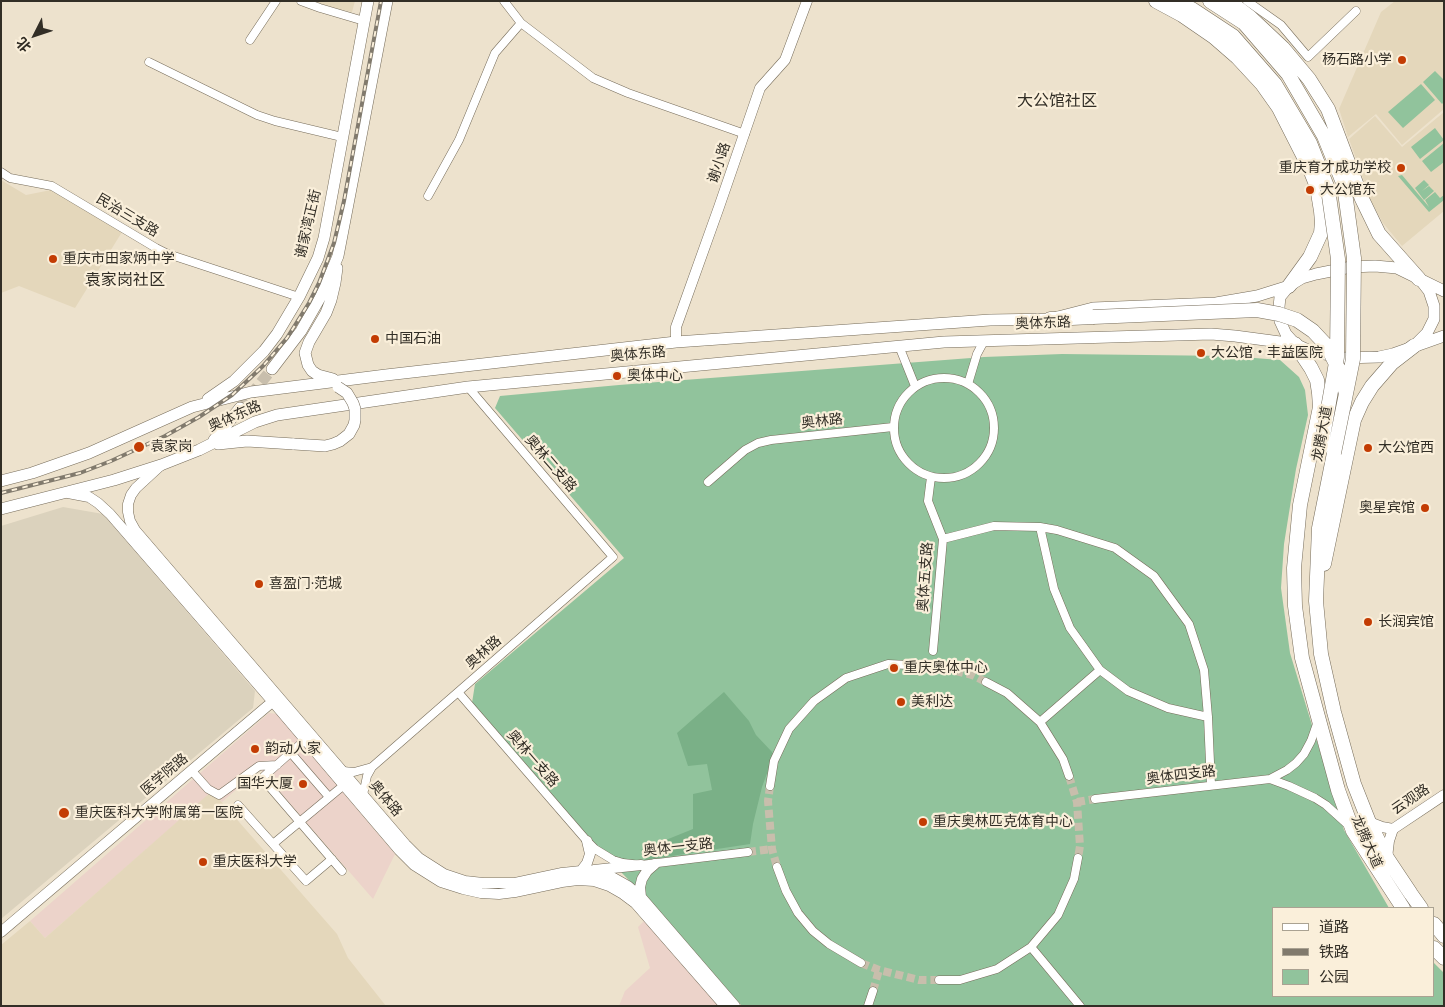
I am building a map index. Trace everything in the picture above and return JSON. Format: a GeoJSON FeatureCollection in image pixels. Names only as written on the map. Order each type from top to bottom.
{"type":"FeatureCollection","features":[{"type":"Feature","properties":{"kind":"highway"},"geometry":{"type":"LineString","coordinates":[[1156,1],[1182,15],[1214,37],[1262,84],[1279,108],[1309,167],[1317,187],[1322,222],[1321,234],[1310,257],[1289,286]]}},
{"type":"Feature","properties":{"kind":"highway","name":"龙腾大道"},"geometry":{"type":"LineString","coordinates":[[1175,1],[1192,9],[1233,36],[1275,84],[1310,143],[1328,189],[1338,259],[1337,357],[1320,528],[1316,601],[1321,654],[1334,712],[1354,784],[1369,822],[1387,858],[1420,907]]}},
{"type":"Feature","properties":{"kind":"highway","name":"龙腾大道"},"geometry":{"type":"LineString","coordinates":[[1210,1],[1244,24],[1288,74],[1324,136],[1344,185],[1354,258],[1353,358],[1346,394],[1306,524],[1300,602],[1319,699],[1344,789],[1358,828],[1375,865],[1402,907]]}},
{"type":"Feature","properties":{"kind":"highway"},"geometry":{"type":"LineString","coordinates":[[1229,1],[1250,17],[1283,48],[1309,79],[1328,109],[1362,199],[1379,234],[1419,278]]}},
{"type":"Feature","properties":{"kind":"highway"},"geometry":{"type":"LineString","coordinates":[[1050,319],[1257,310],[1279,314],[1297,320],[1313,331],[1327,346],[1341,374],[1346,394]]}},
{"type":"Feature","properties":{"kind":"highway"},"geometry":{"type":"LineString","coordinates":[[1295,344],[1317,380],[1320,407],[1300,505],[1294,568],[1295,606],[1302,658],[1338,790],[1353,831],[1375,865]]}},
{"type":"Feature","properties":{"kind":"highway"},"geometry":{"type":"LineString","coordinates":[[1316,601],[1354,420],[1372,386],[1392,364],[1414,346]]}},
{"type":"Feature","properties":{"kind":"highway"},"geometry":{"type":"LineString","coordinates":[[1435,925],[1444,936]]}},
{"type":"Feature","properties":{"kind":"highway"},"geometry":{"type":"LineString","coordinates":[[1435,949],[1444,958]]}},
{"type":"Feature","properties":{"kind":"main road","name":"谢家湾正街"},"geometry":{"type":"LineString","coordinates":[[192,407],[220,392],[250,367],[277,334],[300,297],[318,258],[324,238],[368,1]]}},
{"type":"Feature","properties":{"kind":"main road"},"geometry":{"type":"LineString","coordinates":[[209,445],[247,441],[325,446],[340,441],[349,434],[354,425],[355,409],[347,393],[340,384],[318,375],[308,365],[305,353],[332,300],[336,283],[338,256],[387,1]]}},
{"type":"Feature","properties":{"kind":"main road","name":"谢小路"},"geometry":{"type":"LineString","coordinates":[[676,342],[676,327],[760,88],[785,60],[807,1]]}},
{"type":"Feature","properties":{"kind":"main road"},"geometry":{"type":"LineString","coordinates":[[272,368],[301,331],[321,296],[338,256]]}},
{"type":"Feature","properties":{"kind":"main road"},"geometry":{"type":"LineString","coordinates":[[1444,291],[1397,268],[1375,266],[1351,267],[1302,278],[1289,286],[1280,297],[1279,307],[1280,321],[1286,334],[1295,344],[1310,351],[1342,358],[1378,357],[1444,336]]}},
{"type":"Feature","properties":{"kind":"main road"},"geometry":{"type":"LineString","coordinates":[[1414,346],[1427,333],[1434,320],[1432,298],[1419,278]]}},
{"type":"Feature","properties":{"kind":"main road","name":"奥体东路"},"geometry":{"type":"LineString","coordinates":[[1,481],[32,473],[89,453],[192,407],[251,392],[323,383],[340,384],[676,342],[990,320],[1050,319],[1093,308],[1216,302],[1257,296],[1289,286]]}},
{"type":"Feature","properties":{"kind":"main road","name":"奥体东路"},"geometry":{"type":"LineString","coordinates":[[1,509],[114,480],[161,465],[209,445],[255,422],[277,415],[468,387],[899,346],[984,341],[1211,334],[1295,344]]}},
{"type":"Feature","properties":{"kind":"main road"},"geometry":{"type":"LineString","coordinates":[[209,445],[240,408]]}},
{"type":"Feature","properties":{"kind":"main road","name":"奥体路"},"geometry":{"type":"LineString","coordinates":[[161,465],[131,495],[128,512],[134,530],[276,699],[305,740],[398,850],[414,865],[441,882],[472,891],[499,894],[578,880],[594,881],[609,886],[635,903],[725,1006]]}},
{"type":"Feature","properties":{"kind":"main road","name":"奥体路"},"geometry":{"type":"LineString","coordinates":[[65,493],[89,497],[110,514],[343,771],[419,858],[444,874],[466,881],[499,884],[515,883],[581,871],[596,872],[612,877],[628,886],[641,897],[735,1006]]}},
{"type":"Feature","properties":{"kind":"main road","name":"医学院路"},"geometry":{"type":"LineString","coordinates":[[1,932],[276,699]]}},
{"type":"Feature","properties":{"kind":"main road","name":"云观路"},"geometry":{"type":"LineString","coordinates":[[1393,829],[1444,795]]}},
{"type":"Feature","properties":{"kind":"main road"},"geometry":{"type":"LineString","coordinates":[[1369,822],[1393,829],[1389,840],[1387,858]]}},
{"type":"Feature","properties":{"kind":"main road"},"geometry":{"type":"LineString","coordinates":[[581,871],[587,863],[590,854],[587,841]]}},
{"type":"Feature","properties":{"kind":"main road"},"geometry":{"type":"LineString","coordinates":[[641,897],[642,879],[655,864]]}},
{"type":"Feature","properties":{"kind":"main road"},"geometry":{"type":"LineString","coordinates":[[581,871],[641,866]]}},
{"type":"Feature","properties":{"kind":"street"},"geometry":{"type":"LineString","coordinates":[[250,40],[276,1]]}},
{"type":"Feature","properties":{"kind":"street"},"geometry":{"type":"LineString","coordinates":[[301,1],[364,21]]}},
{"type":"Feature","properties":{"kind":"street"},"geometry":{"type":"LineString","coordinates":[[504,1],[521,23],[592,78],[628,93],[744,134]]}},
{"type":"Feature","properties":{"kind":"street"},"geometry":{"type":"LineString","coordinates":[[1247,1],[1281,25],[1308,57],[1356,11]]}},
{"type":"Feature","properties":{"kind":"street"},"geometry":{"type":"LineString","coordinates":[[428,196],[459,140],[495,53],[521,23]]}},
{"type":"Feature","properties":{"kind":"street"},"geometry":{"type":"LineString","coordinates":[[149,62],[257,115],[274,121],[342,137]]}},
{"type":"Feature","properties":{"kind":"street","name":"民治三支路"},"geometry":{"type":"LineString","coordinates":[[1,172],[10,178],[52,186],[168,254],[300,297]]}},
{"type":"Feature","properties":{"kind":"street"},"geometry":{"type":"LineString","coordinates":[[968,384],[977,354],[984,341]]}},
{"type":"Feature","properties":{"kind":"street"},"geometry":{"type":"LineString","coordinates":[[899,346],[915,386]]}},
{"type":"Feature","properties":{"kind":"street"},"geometry":{"type":"LineString","coordinates":[[945,377],[962,380],[976,389],[988,402],[994,418],[994,435],[989,451],[979,465],[965,474],[948,478],[931,477],[916,470],[904,459],[896,444],[893,427],[896,411],[903,397],[915,386],[929,379],[945,377]]}},
{"type":"Feature","properties":{"kind":"street","name":"奥林二支路"},"geometry":{"type":"LineString","coordinates":[[468,387],[613,557]]}},
{"type":"Feature","properties":{"kind":"street","name":"奥林路"},"geometry":{"type":"LineString","coordinates":[[708,482],[744,450],[758,443],[893,427]]}},
{"type":"Feature","properties":{"kind":"street","name":"奥体五支路"},"geometry":{"type":"LineString","coordinates":[[931,477],[928,501],[943,539],[933,651]]}},
{"type":"Feature","properties":{"kind":"street"},"geometry":{"type":"LineString","coordinates":[[943,539],[994,526],[1040,527],[1057,530],[1115,548],[1154,576],[1189,624],[1204,670],[1211,785]]}},
{"type":"Feature","properties":{"kind":"street"},"geometry":{"type":"LineString","coordinates":[[1040,527],[1054,589],[1070,628],[1100,670],[1128,691],[1168,708],[1208,717]]}},
{"type":"Feature","properties":{"kind":"street","name":"奥林路"},"geometry":{"type":"LineString","coordinates":[[363,795],[367,776],[372,767],[613,557]]}},
{"type":"Feature","properties":{"kind":"street"},"geometry":{"type":"LineString","coordinates":[[770,786],[774,761],[790,729],[814,701],[846,678],[888,664],[908,665]]}},
{"type":"Feature","properties":{"kind":"street"},"geometry":{"type":"LineString","coordinates":[[1040,722],[1100,670]]}},
{"type":"Feature","properties":{"kind":"street"},"geometry":{"type":"LineString","coordinates":[[986,682],[1007,693],[1040,722],[1064,759],[1069,776]]}},
{"type":"Feature","properties":{"kind":"street","name":"奥林一支路"},"geometry":{"type":"LineString","coordinates":[[458,692],[587,841]]}},
{"type":"Feature","properties":{"kind":"street"},"geometry":{"type":"LineString","coordinates":[[1270,779],[1291,766],[1304,754],[1311,741],[1318,720],[1319,699]]}},
{"type":"Feature","properties":{"kind":"street"},"geometry":{"type":"LineString","coordinates":[[305,740],[262,778],[342,871]]}},
{"type":"Feature","properties":{"kind":"street"},"geometry":{"type":"LineString","coordinates":[[291,753],[330,797]]}},
{"type":"Feature","properties":{"kind":"street"},"geometry":{"type":"LineString","coordinates":[[192,770],[208,789],[219,795],[259,766],[277,765]]}},
{"type":"Feature","properties":{"kind":"street"},"geometry":{"type":"LineString","coordinates":[[343,771],[354,772],[372,767]]}},
{"type":"Feature","properties":{"kind":"street"},"geometry":{"type":"LineString","coordinates":[[1270,779],[1315,798],[1339,816],[1353,831]]}},
{"type":"Feature","properties":{"kind":"street","name":"奥体四支路"},"geometry":{"type":"LineString","coordinates":[[1095,800],[1270,779]]}},
{"type":"Feature","properties":{"kind":"street"},"geometry":{"type":"LineString","coordinates":[[273,844],[344,785]]}},
{"type":"Feature","properties":{"kind":"street"},"geometry":{"type":"LineString","coordinates":[[238,805],[306,881],[332,859]]}},
{"type":"Feature","properties":{"kind":"street","name":"奥体一支路"},"geometry":{"type":"LineString","coordinates":[[587,841],[595,849],[613,860],[641,866],[748,852]]}},
{"type":"Feature","properties":{"kind":"street"},"geometry":{"type":"LineString","coordinates":[[939,980],[960,980],[997,969],[1031,947],[1058,915],[1074,880],[1078,858]]}},
{"type":"Feature","properties":{"kind":"street"},"geometry":{"type":"LineString","coordinates":[[777,867],[786,891],[798,913],[813,931],[829,944],[860,962]]}},
{"type":"Feature","properties":{"kind":"street"},"geometry":{"type":"LineString","coordinates":[[1031,947],[1080,1006]]}},
{"type":"Feature","properties":{"kind":"street"},"geometry":{"type":"LineString","coordinates":[[868,1006],[873,991]]}},
{"type":"Feature","properties":{"kind":"shaded area"},"geometry":{"type":"Polygon","coordinates":[[[315,1],[355,1],[352,12],[329,7],[315,1]]]}},
{"type":"Feature","properties":{"kind":"shaded area","name":"杨石路小学"},"geometry":{"type":"Polygon","coordinates":[[[1395,1],[1444,1],[1444,109],[1402,145],[1376,114],[1348,137],[1339,109],[1381,12],[1395,1]]]}},
{"type":"Feature","properties":{"kind":"shaded area","name":"重庆育才成功学校"},"geometry":{"type":"Polygon","coordinates":[[[1444,112],[1444,211],[1402,246],[1383,223],[1371,201],[1349,139],[1375,116],[1402,147],[1444,112]]]}},
{"type":"Feature","properties":{"kind":"shaded area","name":"重庆市田家炳中学"},"geometry":{"type":"Polygon","coordinates":[[[1,180],[26,195],[51,190],[122,232],[75,308],[19,286],[1,293],[1,180]]]}},
{"type":"Feature","properties":{"kind":"shaded area","name":"重庆医科大学附属第一医院"},"geometry":{"type":"Polygon","coordinates":[[[63,507],[103,514],[255,691],[253,708],[1,919],[1,526],[63,507]]]}},
{"type":"Feature","properties":{"kind":"shaded area"},"geometry":{"type":"Polygon","coordinates":[[[269,713],[277,714],[395,854],[373,899],[260,769],[222,802],[212,792],[45,938],[30,921],[269,713]]]}},
{"type":"Feature","properties":{"kind":"shaded area","name":"重庆医科大学"},"geometry":{"type":"Polygon","coordinates":[[[212,791],[337,934],[348,958],[386,1006],[1,1006],[1,945],[30,921],[45,938],[212,791]]]}},
{"type":"Feature","properties":{"kind":"shaded area"},"geometry":{"type":"Polygon","coordinates":[[[644,921],[718,1006],[619,1006],[625,991],[650,968],[638,927],[644,921]]]}},
{"type":"Feature","properties":{"kind":"green space"},"geometry":{"type":"Polygon","coordinates":[[[1435,71],[1444,80],[1444,102],[1442,104],[1423,82],[1435,71]]]}},
{"type":"Feature","properties":{"kind":"green space"},"geometry":{"type":"Polygon","coordinates":[[[1421,84],[1435,100],[1403,128],[1388,112],[1421,84]]]}},
{"type":"Feature","properties":{"kind":"green space"},"geometry":{"type":"Polygon","coordinates":[[[1435,128],[1444,140],[1420,159],[1411,147],[1435,128]]]}},
{"type":"Feature","properties":{"kind":"green space"},"geometry":{"type":"Polygon","coordinates":[[[1444,143],[1444,162],[1431,172],[1422,161],[1444,143]]]}},
{"type":"Feature","properties":{"kind":"green space"},"geometry":{"type":"Polygon","coordinates":[[[1402,175],[1429,207],[1425,200],[1435,192],[1440,198],[1444,195],[1444,200],[1429,212],[1398,176],[1402,175]]]}},
{"type":"Feature","properties":{"kind":"green space"},"geometry":{"type":"Polygon","coordinates":[[[1424,180],[1429,185],[1422,191],[1429,186],[1434,191],[1424,200],[1415,188],[1424,180]]]}},
{"type":"Feature","properties":{"kind":"green space","name":"重庆奥体中心"},"geometry":{"type":"Polygon","coordinates":[[[1062,354],[1229,356],[1280,360],[1299,377],[1305,390],[1308,415],[1296,469],[1284,544],[1281,588],[1290,653],[1344,830],[1388,907],[1272,907],[1272,997],[1435,997],[1435,964],[1444,973],[1444,1006],[742,1006],[649,901],[593,843],[472,703],[475,684],[624,558],[495,408],[500,396],[984,357],[1062,354]]]}},
{"type":"Feature","properties":{"kind":"green space"},"geometry":{"type":"Polygon","coordinates":[[[724,692],[749,721],[756,735],[772,752],[773,757],[762,787],[750,844],[645,860],[641,850],[693,829],[693,794],[712,790],[707,764],[688,766],[677,733],[724,692]]]}},
{"type":"Feature","properties":{"kind":"tunnel"},"geometry":{"type":"LineString","coordinates":[[240,408],[272,369]]}},
{"type":"Feature","properties":{"kind":"tunnel"},"geometry":{"type":"LineString","coordinates":[[908,665],[932,665],[972,675],[986,682]]}},
{"type":"Feature","properties":{"kind":"tunnel"},"geometry":{"type":"LineString","coordinates":[[1069,776],[1077,802],[1080,846],[1078,858]]}},
{"type":"Feature","properties":{"kind":"tunnel"},"geometry":{"type":"LineString","coordinates":[[770,786],[768,801],[772,849],[777,867]]}},
{"type":"Feature","properties":{"kind":"tunnel"},"geometry":{"type":"LineString","coordinates":[[1077,802],[1095,799]]}},
{"type":"Feature","properties":{"kind":"tunnel"},"geometry":{"type":"LineString","coordinates":[[748,852],[772,849]]}},
{"type":"Feature","properties":{"kind":"tunnel"},"geometry":{"type":"LineString","coordinates":[[861,963],[879,970],[919,980],[939,980]]}},
{"type":"Feature","properties":{"kind":"tunnel"},"geometry":{"type":"LineString","coordinates":[[873,991],[879,970]]}},
{"type":"Feature","properties":{"kind":"railway"},"geometry":{"type":"LineString","coordinates":[[1,493],[80,473],[165,436],[199,417],[232,395],[263,366],[287,338],[319,283],[334,243],[344,201],[381,1]]}},
{"type":"Feature","properties":{"kind":"place","name":"杨石路小学"},"geometry":{"type":"Point","coordinates":[1402,60]}},
{"type":"Feature","properties":{"kind":"place","name":"重庆育才成功学校"},"geometry":{"type":"Point","coordinates":[1401,168]}},
{"type":"Feature","properties":{"kind":"place","name":"大公馆东"},"geometry":{"type":"Point","coordinates":[1310,190]}},
{"type":"Feature","properties":{"kind":"place","name":"重庆市田家炳中学"},"geometry":{"type":"Point","coordinates":[53,259]}},
{"type":"Feature","properties":{"kind":"place","name":"中国石油"},"geometry":{"type":"Point","coordinates":[375,339]}},
{"type":"Feature","properties":{"kind":"place","name":"大公馆‧丰益医院"},"geometry":{"type":"Point","coordinates":[1201,353]}},
{"type":"Feature","properties":{"kind":"place","name":"奥体中心"},"geometry":{"type":"Point","coordinates":[617,376]}},
{"type":"Feature","properties":{"kind":"place","name":"袁家岗"},"geometry":{"type":"Point","coordinates":[139,447]}},
{"type":"Feature","properties":{"kind":"place","name":"大公馆西"},"geometry":{"type":"Point","coordinates":[1368,448]}},
{"type":"Feature","properties":{"kind":"place","name":"奥星宾馆"},"geometry":{"type":"Point","coordinates":[1425,508]}},
{"type":"Feature","properties":{"kind":"place","name":"喜盈门·范城"},"geometry":{"type":"Point","coordinates":[259,584]}},
{"type":"Feature","properties":{"kind":"place","name":"长润宾馆"},"geometry":{"type":"Point","coordinates":[1368,622]}},
{"type":"Feature","properties":{"kind":"place","name":"重庆奥体中心"},"geometry":{"type":"Point","coordinates":[894,668]}},
{"type":"Feature","properties":{"kind":"place","name":"美利达"},"geometry":{"type":"Point","coordinates":[901,702]}},
{"type":"Feature","properties":{"kind":"place","name":"韵动人家"},"geometry":{"type":"Point","coordinates":[255,749]}},
{"type":"Feature","properties":{"kind":"place","name":"国华大厦"},"geometry":{"type":"Point","coordinates":[303,784]}},
{"type":"Feature","properties":{"kind":"place","name":"重庆医科大学附属第一医院"},"geometry":{"type":"Point","coordinates":[64,813]}},
{"type":"Feature","properties":{"kind":"place","name":"重庆奥林匹克体育中心"},"geometry":{"type":"Point","coordinates":[923,822]}},
{"type":"Feature","properties":{"kind":"place","name":"重庆医科大学"},"geometry":{"type":"Point","coordinates":[203,862]}},
{"type":"Feature","properties":{"kind":"district","name":"大公馆社区"},"geometry":{"type":"Point","coordinates":[1057,102]}},
{"type":"Feature","properties":{"kind":"district","name":"袁家岗社区"},"geometry":{"type":"Point","coordinates":[125,281]}}]}
